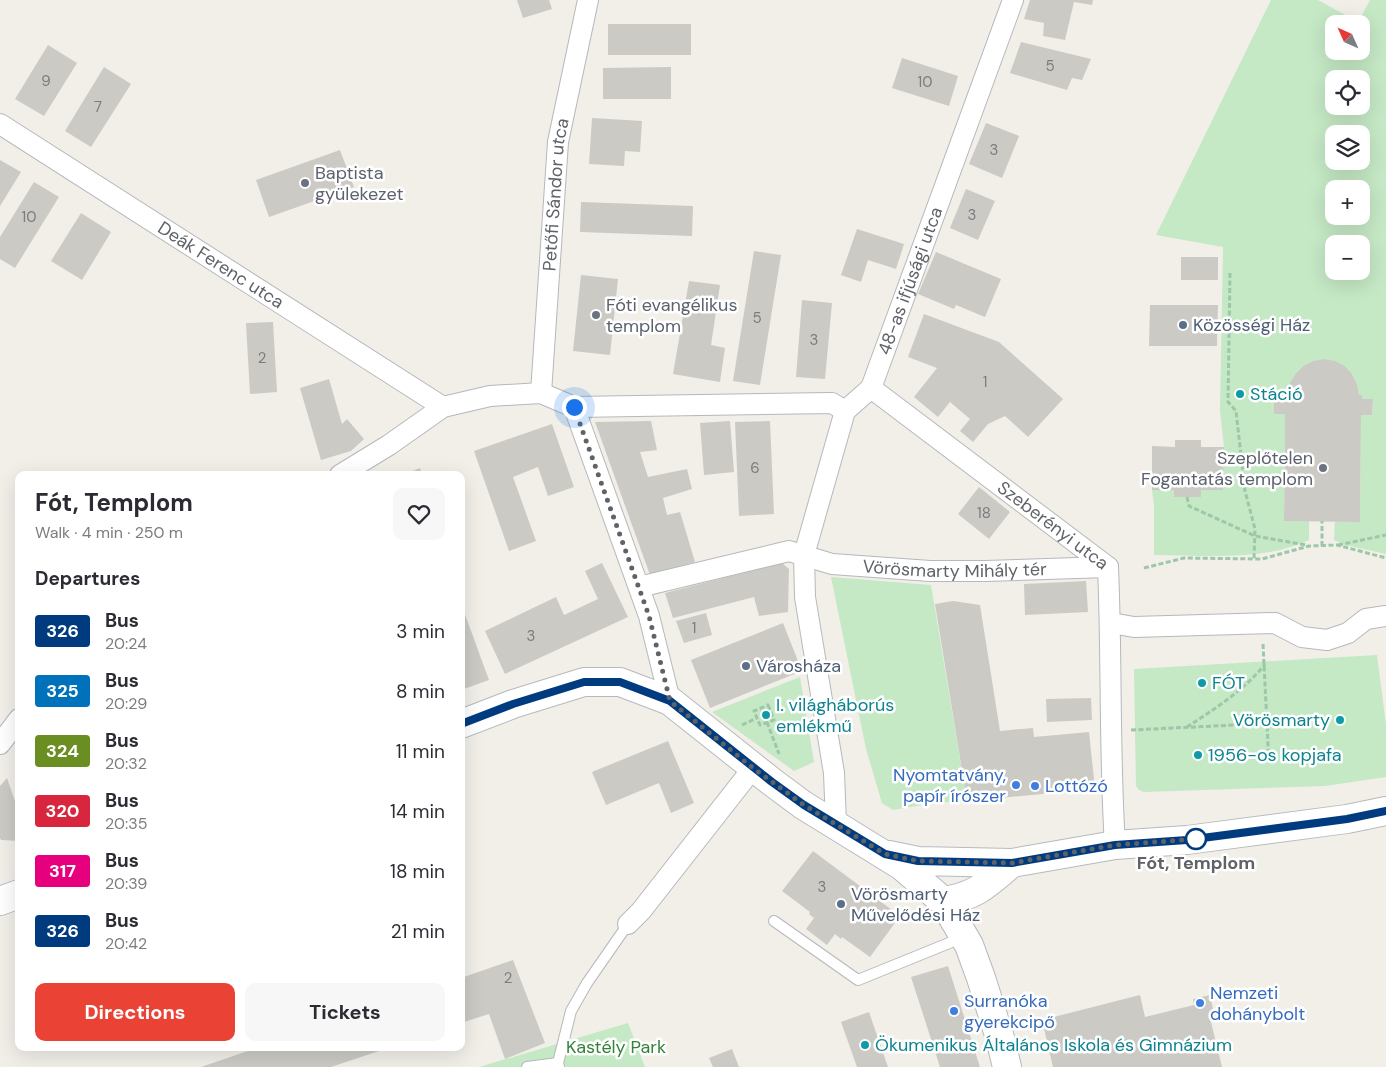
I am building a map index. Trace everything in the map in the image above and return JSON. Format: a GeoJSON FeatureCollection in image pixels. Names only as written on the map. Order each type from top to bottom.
{"type":"FeatureCollection","features":[{"type":"Feature","properties":{"kind":"main road"},"geometry":{"type":"LineString","coordinates":[[465,722],[513,704],[584,682],[620,682],[670,701],[753,768],[804,805],[885,854],[902,866],[943,902],[966,941],[982,978],[1007,1067]]}},
{"type":"Feature","properties":{"kind":"main road"},"geometry":{"type":"LineString","coordinates":[[943,902],[946,888],[955,875],[1002,863],[1115,845],[1187,840],[1347,819],[1386,811]]}},
{"type":"Feature","properties":{"kind":"main road"},"geometry":{"type":"LineString","coordinates":[[885,854],[918,861],[1002,863]]}},
{"type":"Feature","properties":{"kind":"main road"},"geometry":{"type":"LineString","coordinates":[[966,941],[982,889],[1002,863]]}},
{"type":"Feature","properties":{"kind":"main road"},"geometry":{"type":"LineString","coordinates":[[943,902],[959,899],[982,889]]}},
{"type":"Feature","properties":{"kind":"main road"},"geometry":{"type":"LineString","coordinates":[[0,901],[15,895]]}},
{"type":"Feature","properties":{"kind":"street","name":"Petőfi Sándor utca"},"geometry":{"type":"LineString","coordinates":[[540,393],[558,142],[588,0]]}},
{"type":"Feature","properties":{"kind":"street","name":"48-as ifjúsági utca"},"geometry":{"type":"LineString","coordinates":[[845,411],[872,388],[1013,0]]}},
{"type":"Feature","properties":{"kind":"street","name":"Deák Ferenc utca"},"geometry":{"type":"LineString","coordinates":[[0,124],[443,407]]}},
{"type":"Feature","properties":{"kind":"street","name":"Szeberényi utca"},"geometry":{"type":"LineString","coordinates":[[872,388],[1108,567],[1111,623],[1112,794],[1115,845]]}},
{"type":"Feature","properties":{"kind":"street"},"geometry":{"type":"LineString","coordinates":[[347,471],[389,446],[443,407],[490,396],[540,393],[574,407],[832,402],[845,411],[804,555],[805,597],[834,773],[836,824]]}},
{"type":"Feature","properties":{"kind":"street"},"geometry":{"type":"LineString","coordinates":[[574,407],[649,616],[670,701]]}},
{"type":"Feature","properties":{"kind":"street","name":"Vörösmarty Mihály tér"},"geometry":{"type":"LineString","coordinates":[[639,587],[789,551],[832,564],[930,571],[1108,567]]}},
{"type":"Feature","properties":{"kind":"street"},"geometry":{"type":"LineString","coordinates":[[1111,623],[1134,627],[1275,623],[1302,637],[1327,640],[1348,632],[1366,619],[1386,616]]}},
{"type":"Feature","properties":{"kind":"street"},"geometry":{"type":"LineString","coordinates":[[0,744],[15,724]]}},
{"type":"Feature","properties":{"kind":"street"},"geometry":{"type":"LineString","coordinates":[[628,924],[641,911],[753,768]]}},
{"type":"Feature","properties":{"kind":"lane"},"geometry":{"type":"LineString","coordinates":[[774,921],[858,980],[966,941]]}},
{"type":"Feature","properties":{"kind":"lane"},"geometry":{"type":"LineString","coordinates":[[527,1067],[559,1065],[571,1011],[587,982],[628,924]]}},
{"type":"Feature","properties":{"kind":"path"},"geometry":{"type":"LineString","coordinates":[[1230,272],[1228,402],[1236,411],[1245,491],[1255,529],[1254,559]]}},
{"type":"Feature","properties":{"kind":"path"},"geometry":{"type":"LineString","coordinates":[[1187,497],[1189,506],[1255,536],[1309,546],[1337,546],[1386,535]]}},
{"type":"Feature","properties":{"kind":"path"},"geometry":{"type":"LineString","coordinates":[[1322,521],[1322,546]]}},
{"type":"Feature","properties":{"kind":"path"},"geometry":{"type":"LineString","coordinates":[[1144,568],[1184,558],[1262,558],[1309,546]]}},
{"type":"Feature","properties":{"kind":"path"},"geometry":{"type":"LineString","coordinates":[[1337,546],[1386,558]]}},
{"type":"Feature","properties":{"kind":"path"},"geometry":{"type":"LineString","coordinates":[[1261,624],[1265,664],[1269,764]]}},
{"type":"Feature","properties":{"kind":"path"},"geometry":{"type":"LineString","coordinates":[[1186,727],[1207,714],[1257,674],[1265,664]]}},
{"type":"Feature","properties":{"kind":"path"},"geometry":{"type":"LineString","coordinates":[[768,705],[774,720],[760,725],[757,718],[754,710],[768,705]]}},
{"type":"Feature","properties":{"kind":"path"},"geometry":{"type":"LineString","coordinates":[[740,726],[757,718]]}},
{"type":"Feature","properties":{"kind":"path"},"geometry":{"type":"LineString","coordinates":[[767,722],[782,759]]}},
{"type":"Feature","properties":{"kind":"path"},"geometry":{"type":"LineString","coordinates":[[1111,731],[1298,722]]}},
{"type":"Feature","properties":{"kind":"green space"},"geometry":{"type":"Polygon","coordinates":[[[1271,0],[1318,0],[1345,15],[1325,15],[1325,60],[1370,60],[1370,15],[1362,15],[1370,0],[1386,0],[1386,554],[1345,545],[1334,540],[1335,521],[1360,522],[1361,415],[1372,415],[1373,399],[1362,399],[1352,374],[1345,366],[1324,359],[1313,361],[1303,366],[1296,373],[1286,398],[1274,398],[1285,414],[1284,521],[1309,521],[1309,540],[1272,552],[1233,556],[1154,555],[1154,506],[1152,490],[1174,490],[1174,497],[1201,490],[1223,490],[1224,447],[1220,411],[1223,247],[1156,235],[1271,0]]]}},
{"type":"Feature","properties":{"kind":"green space"},"geometry":{"type":"Polygon","coordinates":[[[831,577],[931,585],[967,801],[934,803],[893,810],[882,803],[866,749],[831,577]]]}},
{"type":"Feature","properties":{"kind":"green space"},"geometry":{"type":"Polygon","coordinates":[[[1377,655],[1386,725],[1386,777],[1325,786],[1144,792],[1136,786],[1134,669],[1377,655]]]}},
{"type":"Feature","properties":{"kind":"green space"},"geometry":{"type":"Polygon","coordinates":[[[800,677],[814,762],[794,771],[712,712],[800,677]]]}},
{"type":"Feature","properties":{"kind":"green space","name":"Kastély Park"},"geometry":{"type":"Polygon","coordinates":[[[628,1023],[645,1067],[479,1067],[628,1023]]]}},
{"type":"Feature","properties":{"kind":"building"},"geometry":{"type":"Polygon","coordinates":[[[517,0],[549,0],[552,9],[523,18],[517,0]]]}},
{"type":"Feature","properties":{"kind":"building"},"geometry":{"type":"Polygon","coordinates":[[[1030,0],[1093,0],[1092,5],[1074,2],[1065,40],[1043,36],[1044,23],[1024,19],[1030,0]]]}},
{"type":"Feature","properties":{"kind":"building"},"geometry":{"type":"Polygon","coordinates":[[[608,24],[691,24],[691,55],[608,55],[608,24]]]}},
{"type":"Feature","properties":{"kind":"building"},"geometry":{"type":"Polygon","coordinates":[[[1021,42],[1091,59],[1082,80],[1072,78],[1067,90],[1010,73],[1021,42]]]}},
{"type":"Feature","properties":{"kind":"building"},"geometry":{"type":"Polygon","coordinates":[[[48,45],[77,63],[44,116],[15,99],[48,45]]]}},
{"type":"Feature","properties":{"kind":"building"},"geometry":{"type":"Polygon","coordinates":[[[902,58],[958,76],[949,106],[892,88],[902,58]]]}},
{"type":"Feature","properties":{"kind":"building"},"geometry":{"type":"Polygon","coordinates":[[[104,67],[131,84],[91,147],[65,131],[104,67]]]}},
{"type":"Feature","properties":{"kind":"building"},"geometry":{"type":"Polygon","coordinates":[[[671,67],[671,99],[603,99],[603,68],[671,67]]]}},
{"type":"Feature","properties":{"kind":"building"},"geometry":{"type":"Polygon","coordinates":[[[592,118],[642,121],[640,152],[625,151],[624,166],[589,164],[592,118]]]}},
{"type":"Feature","properties":{"kind":"building"},"geometry":{"type":"Polygon","coordinates":[[[986,123],[1019,136],[1002,178],[969,164],[986,123]]]}},
{"type":"Feature","properties":{"kind":"building","name":"Baptista gyülekezet"},"geometry":{"type":"Polygon","coordinates":[[[340,150],[354,187],[269,217],[256,180],[340,150]]]}},
{"type":"Feature","properties":{"kind":"building"},"geometry":{"type":"Polygon","coordinates":[[[0,160],[21,172],[0,206],[0,160]]]}},
{"type":"Feature","properties":{"kind":"building"},"geometry":{"type":"Polygon","coordinates":[[[34,182],[59,197],[15,268],[0,259],[0,237],[34,182]]]}},
{"type":"Feature","properties":{"kind":"building"},"geometry":{"type":"Polygon","coordinates":[[[966,189],[995,201],[978,240],[950,228],[966,189]]]}},
{"type":"Feature","properties":{"kind":"building"},"geometry":{"type":"Polygon","coordinates":[[[581,202],[693,206],[692,236],[580,232],[581,202]]]}},
{"type":"Feature","properties":{"kind":"building"},"geometry":{"type":"Polygon","coordinates":[[[81,213],[111,232],[82,280],[51,261],[81,213]]]}},
{"type":"Feature","properties":{"kind":"building"},"geometry":{"type":"Polygon","coordinates":[[[857,229],[904,244],[896,269],[868,260],[861,282],[841,275],[857,229]]]}},
{"type":"Feature","properties":{"kind":"building"},"geometry":{"type":"Polygon","coordinates":[[[754,251],[781,255],[760,385],[733,381],[754,251]]]}},
{"type":"Feature","properties":{"kind":"building"},"geometry":{"type":"Polygon","coordinates":[[[936,252],[1001,279],[985,317],[956,305],[954,309],[918,294],[936,252]]]}},
{"type":"Feature","properties":{"kind":"building"},"geometry":{"type":"Polygon","coordinates":[[[1181,257],[1218,257],[1218,280],[1181,280],[1181,257]]]}},
{"type":"Feature","properties":{"kind":"building","name":"Fóti evangélikus templom"},"geometry":{"type":"Polygon","coordinates":[[[581,275],[618,279],[610,355],[573,351],[581,275]]]}},
{"type":"Feature","properties":{"kind":"building"},"geometry":{"type":"Polygon","coordinates":[[[689,281],[720,285],[711,345],[725,348],[720,382],[673,374],[689,281]]]}},
{"type":"Feature","properties":{"kind":"building"},"geometry":{"type":"Polygon","coordinates":[[[802,300],[832,303],[825,379],[796,377],[802,300]]]}},
{"type":"Feature","properties":{"kind":"building","name":"Közösségi Ház"},"geometry":{"type":"Polygon","coordinates":[[[1150,305],[1218,305],[1217,346],[1149,346],[1150,305]]]}},
{"type":"Feature","properties":{"kind":"building"},"geometry":{"type":"Polygon","coordinates":[[[924,314],[999,342],[1063,399],[1028,437],[1005,416],[988,424],[973,442],[960,431],[970,419],[950,402],[938,417],[914,397],[937,368],[908,357],[924,314]]]}},
{"type":"Feature","properties":{"kind":"building"},"geometry":{"type":"Polygon","coordinates":[[[273,322],[277,392],[250,394],[246,323],[273,322]]]}},
{"type":"Feature","properties":{"kind":"building","name":"Szeplőtelen Fogantatás templom"},"geometry":{"type":"Polygon","coordinates":[[[1324,359],[1335,361],[1345,366],[1352,374],[1362,399],[1373,399],[1372,415],[1361,415],[1360,522],[1284,521],[1285,414],[1274,414],[1274,398],[1286,398],[1286,394],[1289,394],[1290,383],[1303,366],[1313,361],[1324,359]]]}},
{"type":"Feature","properties":{"kind":"building"},"geometry":{"type":"Polygon","coordinates":[[[329,379],[342,424],[347,419],[364,439],[351,451],[321,460],[300,388],[329,379]]]}},
{"type":"Feature","properties":{"kind":"building"},"geometry":{"type":"Polygon","coordinates":[[[651,421],[657,450],[640,452],[648,477],[687,469],[692,489],[663,498],[667,515],[680,512],[695,562],[650,575],[595,422],[651,421]]]}},
{"type":"Feature","properties":{"kind":"building"},"geometry":{"type":"Polygon","coordinates":[[[730,421],[734,472],[704,475],[700,423],[730,421]]]}},
{"type":"Feature","properties":{"kind":"building"},"geometry":{"type":"Polygon","coordinates":[[[770,421],[774,514],[739,516],[735,422],[770,421]]]}},
{"type":"Feature","properties":{"kind":"building"},"geometry":{"type":"Polygon","coordinates":[[[552,424],[574,487],[548,496],[538,467],[513,477],[536,541],[509,551],[474,451],[552,424]]]}},
{"type":"Feature","properties":{"kind":"building"},"geometry":{"type":"Polygon","coordinates":[[[1175,440],[1201,440],[1201,447],[1224,447],[1223,490],[1201,490],[1201,497],[1174,497],[1174,490],[1152,490],[1152,446],[1175,447],[1175,440]]]}},
{"type":"Feature","properties":{"kind":"building"},"geometry":{"type":"Polygon","coordinates":[[[979,487],[1010,512],[989,539],[958,514],[979,487]]]}},
{"type":"Feature","properties":{"kind":"building"},"geometry":{"type":"Polygon","coordinates":[[[602,563],[628,617],[505,674],[485,631],[556,597],[564,615],[598,599],[585,571],[602,563]]]}},
{"type":"Feature","properties":{"kind":"building"},"geometry":{"type":"Polygon","coordinates":[[[782,563],[789,569],[788,612],[759,616],[754,597],[673,618],[665,593],[782,563]]]}},
{"type":"Feature","properties":{"kind":"building"},"geometry":{"type":"Polygon","coordinates":[[[1086,581],[1088,612],[1025,615],[1024,584],[1086,581]]]}},
{"type":"Feature","properties":{"kind":"building"},"geometry":{"type":"Polygon","coordinates":[[[953,601],[980,605],[1000,731],[1033,728],[1034,737],[1089,732],[1095,789],[967,801],[935,604],[953,601]]]}},
{"type":"Feature","properties":{"kind":"building"},"geometry":{"type":"Polygon","coordinates":[[[706,613],[712,635],[684,643],[676,621],[706,613]]]}},
{"type":"Feature","properties":{"kind":"building"},"geometry":{"type":"Polygon","coordinates":[[[465,614],[489,680],[465,689],[465,614]]]}},
{"type":"Feature","properties":{"kind":"building","name":"Városháza"},"geometry":{"type":"Polygon","coordinates":[[[783,623],[802,671],[710,708],[691,660],[783,623]]]}},
{"type":"Feature","properties":{"kind":"building"},"geometry":{"type":"Polygon","coordinates":[[[1091,698],[1092,720],[1047,722],[1046,699],[1091,698]]]}},
{"type":"Feature","properties":{"kind":"building"},"geometry":{"type":"Polygon","coordinates":[[[668,741],[694,803],[671,813],[659,783],[606,805],[592,772],[668,741]]]}},
{"type":"Feature","properties":{"kind":"building"},"geometry":{"type":"Polygon","coordinates":[[[7,778],[15,801],[15,841],[1,840],[0,838],[0,786],[7,778]]]}},
{"type":"Feature","properties":{"kind":"building","name":"Vörösmarty Művelődési Ház"},"geometry":{"type":"Polygon","coordinates":[[[813,851],[900,916],[870,957],[835,934],[827,945],[806,929],[814,918],[809,914],[810,912],[782,891],[813,851]]]}},
{"type":"Feature","properties":{"kind":"building"},"geometry":{"type":"Polygon","coordinates":[[[513,960],[545,1043],[505,1059],[489,1014],[465,1022],[465,977],[513,960]]]}},
{"type":"Feature","properties":{"kind":"building"},"geometry":{"type":"Polygon","coordinates":[[[948,966],[980,1067],[940,1067],[911,977],[948,966]]]}},
{"type":"Feature","properties":{"kind":"building"},"geometry":{"type":"Polygon","coordinates":[[[1140,995],[1145,1017],[1194,1005],[1193,999],[1210,995],[1214,1013],[1209,1014],[1222,1067],[1053,1067],[1042,1020],[1140,995]]]}},
{"type":"Feature","properties":{"kind":"building","name":"Ökumenikus Általános Iskola és Gimnázium"},"geometry":{"type":"Polygon","coordinates":[[[869,1012],[888,1067],[857,1067],[841,1022],[869,1012]]]}},
{"type":"Feature","properties":{"kind":"building"},"geometry":{"type":"Polygon","coordinates":[[[732,1049],[739,1067],[713,1067],[709,1058],[732,1049]]]}},
{"type":"Feature","properties":{"kind":"building"},"geometry":{"type":"Polygon","coordinates":[[[248,1051],[379,1051],[331,1067],[201,1067],[248,1051]]]}},
{"type":"Feature","properties":{"kind":"bus line","name":"326"},"geometry":{"type":"LineString","coordinates":[[465,722],[513,704],[584,682],[620,682],[670,701],[753,768],[804,805],[885,854],[918,861],[1012,863],[1032,861],[1115,845],[1187,840],[1347,819],[1386,811]]}},
{"type":"Feature","properties":{"kind":"place","name":"Baptista gyülekezet"},"geometry":{"type":"Point","coordinates":[305,183]}},
{"type":"Feature","properties":{"kind":"place","name":"Fóti evangélikus templom"},"geometry":{"type":"Point","coordinates":[596,315]}},
{"type":"Feature","properties":{"kind":"place","name":"Közösségi Ház"},"geometry":{"type":"Point","coordinates":[1183,325]}},
{"type":"Feature","properties":{"kind":"place","name":"Stáció"},"geometry":{"type":"Point","coordinates":[1240,394]}},
{"type":"Feature","properties":{"kind":"place","name":"Szeplőtelen Fogantatás templom"},"geometry":{"type":"Point","coordinates":[1323,468]}},
{"type":"Feature","properties":{"kind":"place","name":"Városháza"},"geometry":{"type":"Point","coordinates":[746,666]}},
{"type":"Feature","properties":{"kind":"place","name":"FÓT"},"geometry":{"type":"Point","coordinates":[1202,683]}},
{"type":"Feature","properties":{"kind":"place","name":"I. világháborús emlékmű"},"geometry":{"type":"Point","coordinates":[766,715]}},
{"type":"Feature","properties":{"kind":"place","name":"Vörösmarty"},"geometry":{"type":"Point","coordinates":[1340,720]}},
{"type":"Feature","properties":{"kind":"place","name":"1956-os kopjafa"},"geometry":{"type":"Point","coordinates":[1198,755]}},
{"type":"Feature","properties":{"kind":"place","name":"Nyomtatvány, papír írószer"},"geometry":{"type":"Point","coordinates":[1016,785]}},
{"type":"Feature","properties":{"kind":"place","name":"Lottózó"},"geometry":{"type":"Point","coordinates":[1035,786]}},
{"type":"Feature","properties":{"kind":"place","name":"Fót, Templom"},"geometry":{"type":"Point","coordinates":[1196,839]}},
{"type":"Feature","properties":{"kind":"place","name":"Vörösmarty Művelődési Ház"},"geometry":{"type":"Point","coordinates":[841,904]}},
{"type":"Feature","properties":{"kind":"place","name":"Nemzeti dohánybolt"},"geometry":{"type":"Point","coordinates":[1200,1003]}},
{"type":"Feature","properties":{"kind":"place","name":"Surranóka gyerekcipő"},"geometry":{"type":"Point","coordinates":[954,1011]}},
{"type":"Feature","properties":{"kind":"place","name":"Ökumenikus Általános Iskola és Gimnázium"},"geometry":{"type":"Point","coordinates":[865,1045]}},
{"type":"Feature","properties":{"kind":"route"},"geometry":{"type":"LineString","coordinates":[[574,407],[649,616],[670,701],[753,768],[804,805],[885,854],[918,861],[1012,863],[1115,845],[1196,839]]}}]}
